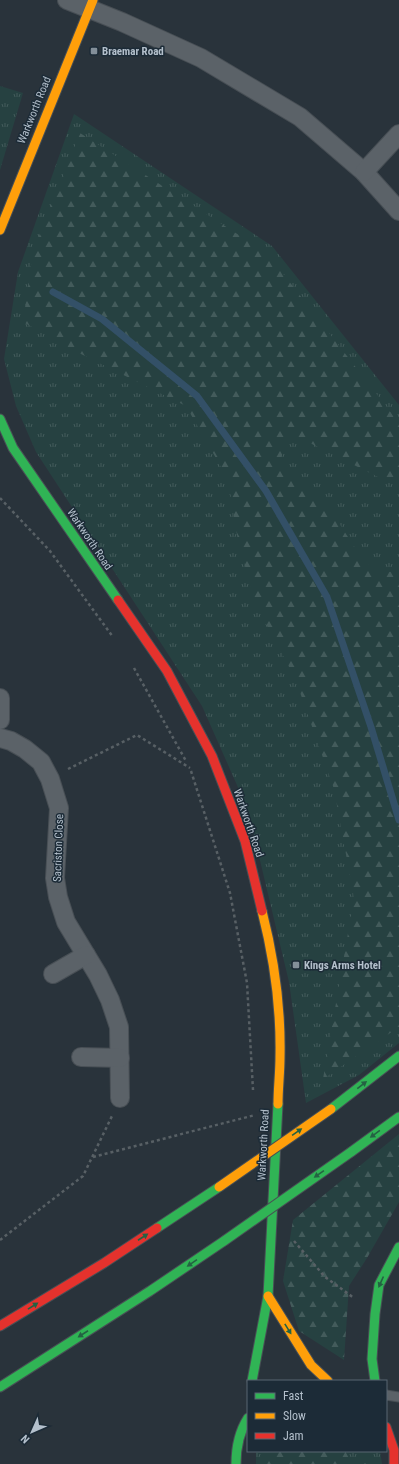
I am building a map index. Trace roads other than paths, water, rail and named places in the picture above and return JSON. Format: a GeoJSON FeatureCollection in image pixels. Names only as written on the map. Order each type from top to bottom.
{"type":"FeatureCollection","features":[{"type":"Feature","properties":{"kind":"street"},"geometry":{"type":"LineString","coordinates":[[67,0],[91,4],[122,22],[201,58],[300,118],[364,172],[399,211]]}},
{"type":"Feature","properties":{"kind":"street","name":"Warkworth Road"},"geometry":{"type":"LineString","coordinates":[[0,230],[91,4]]}},
{"type":"Feature","properties":{"kind":"street"},"geometry":{"type":"LineString","coordinates":[[364,172],[399,134]]}},
{"type":"Feature","properties":{"kind":"street","name":"Warkworth Road"},"geometry":{"type":"LineString","coordinates":[[0,419],[13,448],[167,671],[212,756],[245,841],[270,942],[278,1008],[280,1057],[268,1296],[252,1380]]}},
{"type":"Feature","properties":{"kind":"street"},"geometry":{"type":"LineString","coordinates":[[0,698],[0,720]]}},
{"type":"Feature","properties":{"kind":"street","name":"Sacriston Close"},"geometry":{"type":"LineString","coordinates":[[0,738],[11,741],[25,749],[41,762],[50,779],[59,808],[55,878],[58,897],[66,922],[98,975],[107,994],[119,1027],[120,1098]]}},
{"type":"Feature","properties":{"kind":"street"},"geometry":{"type":"LineString","coordinates":[[54,974],[86,955]]}},
{"type":"Feature","properties":{"kind":"street"},"geometry":{"type":"LineString","coordinates":[[0,1326],[104,1263],[219,1187],[331,1109],[399,1056]]}},
{"type":"Feature","properties":{"kind":"street"},"geometry":{"type":"LineString","coordinates":[[81,1057],[120,1058]]}},
{"type":"Feature","properties":{"kind":"street"},"geometry":{"type":"LineString","coordinates":[[0,1387],[150,1291],[224,1241],[399,1117]]}},
{"type":"Feature","properties":{"kind":"street"},"geometry":{"type":"LineString","coordinates":[[376,1380],[372,1359],[375,1314],[379,1285],[399,1247]]}},
{"type":"Feature","properties":{"kind":"street"},"geometry":{"type":"LineString","coordinates":[[268,1296],[311,1365],[327,1380]]}},
{"type":"Feature","properties":{"kind":"street"},"geometry":{"type":"LineString","coordinates":[[236,1464],[236,1446],[246,1416]]}},
{"type":"Feature","properties":{"kind":"street"},"geometry":{"type":"LineString","coordinates":[[387,1430],[399,1461]]}},
{"type":"Feature","properties":{"kind":"street"},"geometry":{"type":"LineString","coordinates":[[394,1450],[394,1464]]}},
{"type":"Feature","properties":{"kind":"lane"},"geometry":{"type":"LineString","coordinates":[[387,1395],[399,1397]]}},
{"type":"Feature","properties":{"kind":"waterway"},"geometry":{"type":"LineString","coordinates":[[53,292],[102,319],[197,396],[266,491],[327,597],[371,727],[399,820]]}},
{"type":"Feature","properties":{"kind":"place","name":"Braemar Road"},"geometry":{"type":"Point","coordinates":[94,51]}},
{"type":"Feature","properties":{"kind":"place","name":"Kings Arms Hotel"},"geometry":{"type":"Point","coordinates":[296,965]}}]}
